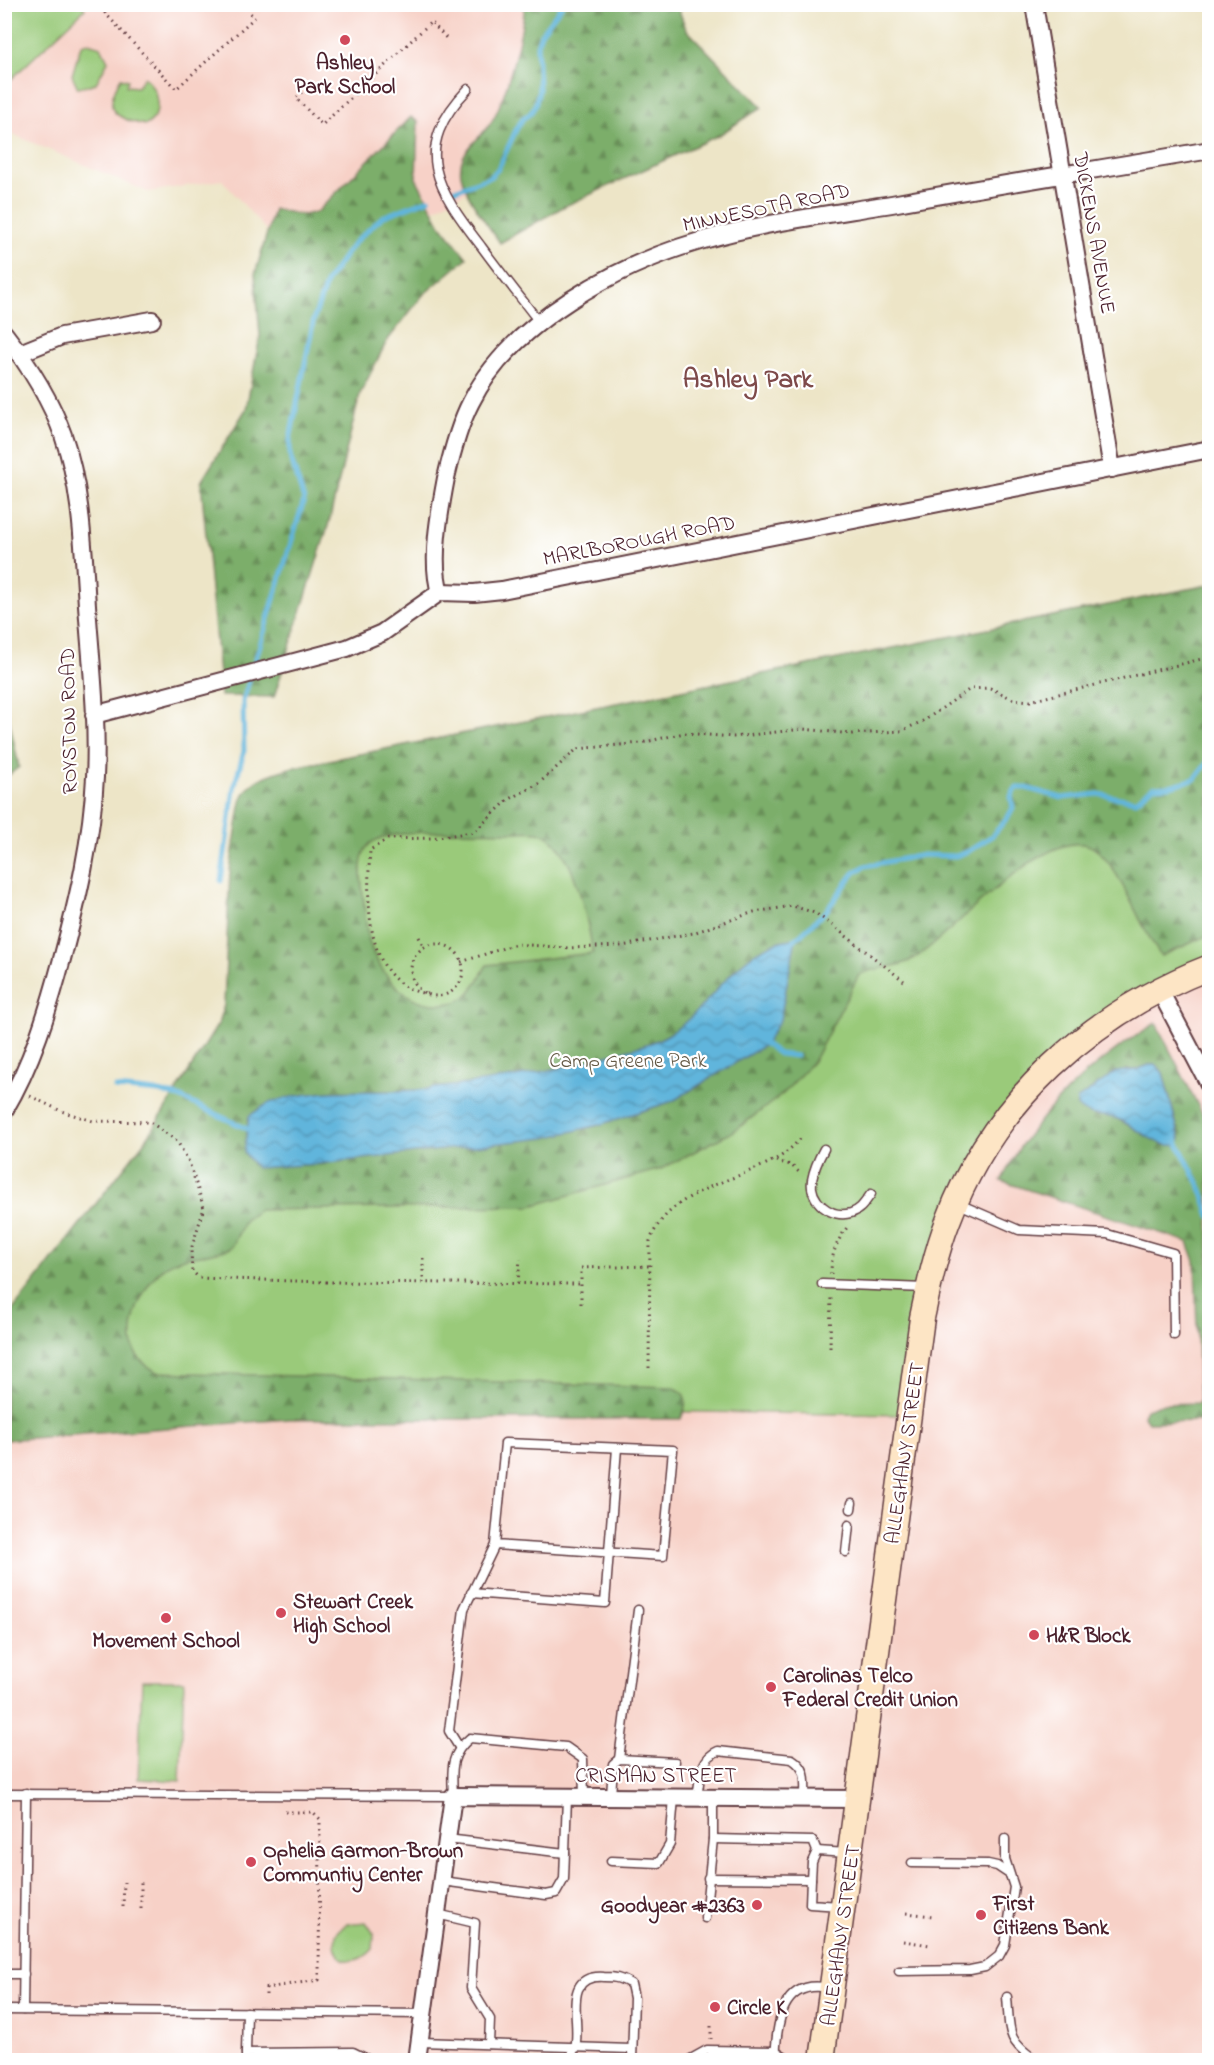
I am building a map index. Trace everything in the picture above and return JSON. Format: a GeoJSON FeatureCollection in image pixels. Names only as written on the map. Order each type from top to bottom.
{"type":"FeatureCollection","features":[{"type":"Feature","properties":{"kind":"street","name":"DICKENS AVENUE"},"geometry":{"type":"LineString","coordinates":[[1034,4],[1112,469]]}},
{"type":"Feature","properties":{"kind":"street","name":"MINNESOTA ROAD"},"geometry":{"type":"LineString","coordinates":[[440,592],[435,567],[444,489],[457,437],[472,400],[491,371],[515,344],[580,294],[613,276],[698,242],[776,224],[1209,150]]}},
{"type":"Feature","properties":{"kind":"street"},"geometry":{"type":"LineString","coordinates":[[20,353],[62,336],[153,320]]}},
{"type":"Feature","properties":{"kind":"street","name":"ROYSTON ROAD"},"geometry":{"type":"LineString","coordinates":[[4,333],[20,353],[52,408],[75,476],[81,518],[94,715],[95,775],[91,818],[78,900],[49,1007],[16,1090],[4,1111]]}},
{"type":"Feature","properties":{"kind":"street","name":"MARLBOROUGH ROAD"},"geometry":{"type":"LineString","coordinates":[[440,592],[474,593],[502,590],[1209,449]]}},
{"type":"Feature","properties":{"kind":"street"},"geometry":{"type":"LineString","coordinates":[[94,715],[347,648],[382,633],[440,592]]}},
{"type":"Feature","properties":{"kind":"street","name":"ALLEGHANY STREET"},"geometry":{"type":"LineString","coordinates":[[822,2061],[922,1324],[929,1288],[956,1203],[992,1135],[1045,1071],[1103,1022],[1159,989],[1209,967]]}},
{"type":"Feature","properties":{"kind":"street"},"geometry":{"type":"LineString","coordinates":[[1159,989],[1209,1086]]}},
{"type":"Feature","properties":{"kind":"street"},"geometry":{"type":"LineString","coordinates":[[417,2061],[453,1796]]}},
{"type":"Feature","properties":{"kind":"street","name":"CRISMAN STREET"},"geometry":{"type":"LineString","coordinates":[[453,1796],[858,1799]]}},
{"type":"Feature","properties":{"kind":"lane"},"geometry":{"type":"LineString","coordinates":[[468,88],[455,102],[441,129],[434,156],[436,172],[455,213],[540,323]]}},
{"type":"Feature","properties":{"kind":"lane"},"geometry":{"type":"LineString","coordinates":[[824,1149],[812,1181],[814,1198],[824,1208],[837,1214],[851,1213],[861,1208],[871,1194]]}},
{"type":"Feature","properties":{"kind":"lane"},"geometry":{"type":"LineString","coordinates":[[956,1203],[1019,1230],[1107,1234],[1173,1252],[1174,1335]]}},
{"type":"Feature","properties":{"kind":"lane"},"geometry":{"type":"LineString","coordinates":[[822,1284],[929,1288]]}},
{"type":"Feature","properties":{"kind":"lane"},"geometry":{"type":"LineString","coordinates":[[459,1747],[449,1731],[464,1609],[495,1545],[505,1443],[673,1450],[663,1556],[495,1545]]}},
{"type":"Feature","properties":{"kind":"lane"},"geometry":{"type":"LineString","coordinates":[[471,1593],[605,1603],[617,1448]]}},
{"type":"Feature","properties":{"kind":"lane"},"geometry":{"type":"LineString","coordinates":[[846,1552],[849,1525]]}},
{"type":"Feature","properties":{"kind":"lane"},"geometry":{"type":"LineString","coordinates":[[619,1759],[638,1610]]}},
{"type":"Feature","properties":{"kind":"lane"},"geometry":{"type":"LineString","coordinates":[[4,1794],[453,1796],[452,1764],[459,1747],[470,1738],[566,1747],[583,1759],[565,1853],[564,1879],[556,1893],[546,1895],[441,1881]]}},
{"type":"Feature","properties":{"kind":"lane"},"geometry":{"type":"LineString","coordinates":[[705,1918],[713,1839],[705,1798],[703,1764],[710,1755],[718,1751],[792,1760],[801,1765],[805,1773],[806,1799]]}},
{"type":"Feature","properties":{"kind":"lane"},"geometry":{"type":"LineString","coordinates":[[611,1797],[613,1764],[619,1759],[675,1762]]}},
{"type":"Feature","properties":{"kind":"lane"},"geometry":{"type":"LineString","coordinates":[[23,2010],[26,1794]]}},
{"type":"Feature","properties":{"kind":"lane"},"geometry":{"type":"LineString","coordinates":[[611,1861],[659,1863],[670,1844],[674,1798]]}},
{"type":"Feature","properties":{"kind":"lane"},"geometry":{"type":"LineString","coordinates":[[447,1839],[565,1853]]}},
{"type":"Feature","properties":{"kind":"lane"},"geometry":{"type":"LineString","coordinates":[[713,1839],[813,1841],[817,1851],[813,1862],[810,1904],[843,1906]]}},
{"type":"Feature","properties":{"kind":"lane"},"geometry":{"type":"LineString","coordinates":[[899,1971],[970,1970],[986,1966],[999,1956],[1005,1945],[1014,1887],[1005,1859],[1005,1839]]}},
{"type":"Feature","properties":{"kind":"lane"},"geometry":{"type":"LineString","coordinates":[[817,1851],[851,1853]]}},
{"type":"Feature","properties":{"kind":"lane"},"geometry":{"type":"LineString","coordinates":[[912,1863],[988,1864],[997,1866],[1011,1876]]}},
{"type":"Feature","properties":{"kind":"lane"},"geometry":{"type":"LineString","coordinates":[[708,1878],[811,1879]]}},
{"type":"Feature","properties":{"kind":"lane"},"geometry":{"type":"LineString","coordinates":[[437,1914],[475,1923],[471,1988],[490,2019],[489,2044]]}},
{"type":"Feature","properties":{"kind":"lane"},"geometry":{"type":"LineString","coordinates":[[4,1974],[24,1974]]}},
{"type":"Feature","properties":{"kind":"lane"},"geometry":{"type":"LineString","coordinates":[[568,2061],[575,2048],[576,1994],[582,1981],[592,1976],[621,1978],[631,1984],[634,1998],[632,2061]]}},
{"type":"Feature","properties":{"kind":"lane"},"geometry":{"type":"LineString","coordinates":[[775,2056],[780,2010],[802,1989],[816,1986],[832,1989]]}},
{"type":"Feature","properties":{"kind":"lane"},"geometry":{"type":"LineString","coordinates":[[1007,1997],[1010,2039],[1019,2050],[1036,2061]]}},
{"type":"Feature","properties":{"kind":"lane"},"geometry":{"type":"LineString","coordinates":[[4,2010],[424,2014]]}},
{"type":"Feature","properties":{"kind":"lane"},"geometry":{"type":"LineString","coordinates":[[247,2012],[249,2055]]}},
{"type":"Feature","properties":{"kind":"lane"},"geometry":{"type":"LineString","coordinates":[[420,2042],[631,2049]]}},
{"type":"Feature","properties":{"kind":"lane"},"geometry":{"type":"LineString","coordinates":[[689,2061],[707,2050],[714,2050],[775,2056],[790,2061]]}},
{"type":"Feature","properties":{"kind":"lane"},"geometry":{"type":"LineString","coordinates":[[713,2061],[714,2050]]}},
{"type":"Feature","properties":{"kind":"lane"},"geometry":{"type":"LineString","coordinates":[[740,2051],[740,2061]]}},
{"type":"Feature","properties":{"kind":"lane"},"geometry":{"type":"LineString","coordinates":[[249,2055],[353,2052],[369,2061]]}},
{"type":"Feature","properties":{"kind":"lane"},"geometry":{"type":"LineString","coordinates":[[249,2055],[264,2061]]}},
{"type":"Feature","properties":{"kind":"path"},"geometry":{"type":"LineString","coordinates":[[114,4],[105,13],[176,90],[255,17],[250,13]]}},
{"type":"Feature","properties":{"kind":"path"},"geometry":{"type":"LineString","coordinates":[[302,92],[296,98],[322,125],[431,22],[448,40]]}},
{"type":"Feature","properties":{"kind":"path"},"geometry":{"type":"LineString","coordinates":[[428,994],[415,984],[411,968],[413,960],[424,947],[441,944],[449,947],[461,962],[462,976],[453,990],[445,994],[428,994],[413,992],[393,977],[374,946],[367,896],[370,850],[388,839],[431,838],[474,832],[508,800],[538,784],[577,749],[641,743],[684,733],[733,737],[803,729],[852,734],[901,730],[926,720],[970,689],[990,688],[1013,699],[1030,701],[1209,657]]}},
{"type":"Feature","properties":{"kind":"path"},"geometry":{"type":"LineString","coordinates":[[461,962],[516,944],[567,948],[622,946],[693,933],[754,912],[793,906],[816,914],[828,922],[904,981]]}},
{"type":"Feature","properties":{"kind":"path"},"geometry":{"type":"LineString","coordinates":[[419,937],[424,947]]}},
{"type":"Feature","properties":{"kind":"path"},"geometry":{"type":"LineString","coordinates":[[16,1090],[61,1111],[93,1121],[150,1122],[177,1141],[189,1162],[204,1208],[191,1250],[192,1271],[199,1278],[581,1284]]}},
{"type":"Feature","properties":{"kind":"path"},"geometry":{"type":"LineString","coordinates":[[649,1368],[649,1266],[650,1241],[654,1229],[664,1216],[724,1179],[775,1160],[801,1138]]}},
{"type":"Feature","properties":{"kind":"path"},"geometry":{"type":"LineString","coordinates":[[775,1160],[791,1165],[802,1176]]}},
{"type":"Feature","properties":{"kind":"path"},"geometry":{"type":"LineString","coordinates":[[423,1258],[423,1283]]}},
{"type":"Feature","properties":{"kind":"path"},"geometry":{"type":"LineString","coordinates":[[518,1283],[520,1258]]}},
{"type":"Feature","properties":{"kind":"path"},"geometry":{"type":"LineString","coordinates":[[581,1304],[581,1268],[649,1266]]}},
{"type":"Feature","properties":{"kind":"path"},"geometry":{"type":"LineString","coordinates":[[266,1995],[266,1988],[319,1980],[320,1819],[313,1812],[280,1812]]}},
{"type":"Feature","properties":{"kind":"path"},"geometry":{"type":"LineString","coordinates":[[141,1880],[141,1908]]}},
{"type":"Feature","properties":{"kind":"path"},"geometry":{"type":"LineString","coordinates":[[123,1907],[124,1882]]}},
{"type":"Feature","properties":{"kind":"path"},"geometry":{"type":"LineString","coordinates":[[906,1913],[933,1916]]}},
{"type":"Feature","properties":{"kind":"path"},"geometry":{"type":"LineString","coordinates":[[903,1941],[930,1945]]}},
{"type":"Feature","properties":{"kind":"shaded area"},"geometry":{"type":"Polygon","coordinates":[[[5,5],[666,5],[620,110],[307,277],[222,180],[148,192],[5,131],[5,5]]]}},
{"type":"Feature","properties":{"kind":"shaded area"},"geometry":{"type":"Polygon","coordinates":[[[1209,969],[1209,2060],[827,2060],[916,1414],[952,1219],[1046,1072],[1209,969]]]}},
{"type":"Feature","properties":{"kind":"shaded area"},"geometry":{"type":"Polygon","coordinates":[[[5,1402],[906,1415],[819,2060],[5,2060],[5,1402]]]}},
{"type":"Feature","properties":{"kind":"green space"},"geometry":{"type":"Polygon","coordinates":[[[5,4],[81,4],[85,9],[5,85],[5,4]]]}},
{"type":"Feature","properties":{"kind":"green space"},"geometry":{"type":"Polygon","coordinates":[[[525,5],[677,5],[686,29],[762,107],[719,135],[563,207],[500,243],[468,193],[461,175],[461,167],[466,153],[490,124],[502,100],[517,49],[525,5]]]}},
{"type":"Feature","properties":{"kind":"green space"},"geometry":{"type":"Polygon","coordinates":[[[88,43],[101,47],[108,61],[96,83],[78,88],[72,75],[81,45],[88,43]]]}},
{"type":"Feature","properties":{"kind":"green space"},"geometry":{"type":"Polygon","coordinates":[[[144,77],[153,87],[157,101],[155,115],[146,125],[118,115],[112,105],[112,97],[121,78],[128,80],[126,86],[137,87],[144,77]]]}},
{"type":"Feature","properties":{"kind":"green space"},"geometry":{"type":"Polygon","coordinates":[[[411,117],[418,122],[416,178],[441,225],[467,258],[423,295],[387,341],[360,394],[328,526],[274,697],[221,696],[201,482],[246,409],[260,336],[255,274],[274,209],[303,215],[317,212],[411,117]]]}},
{"type":"Feature","properties":{"kind":"green space","name":"Camp Greene Park"},"geometry":{"type":"Polygon","coordinates":[[[1209,585],[1209,965],[1105,1019],[966,1175],[906,1415],[5,1402],[100,1224],[220,1022],[274,809],[290,768],[1209,585]]]}},
{"type":"Feature","properties":{"kind":"green space","name":"Camp Greene Park"},"geometry":{"type":"Polygon","coordinates":[[[1209,585],[1209,935],[1161,956],[1121,883],[1103,856],[1094,848],[1075,844],[1052,850],[1001,884],[915,958],[859,975],[814,1060],[784,1093],[734,1131],[661,1169],[531,1206],[259,1210],[245,1220],[232,1247],[176,1261],[160,1271],[144,1292],[134,1318],[132,1343],[136,1354],[157,1372],[672,1387],[682,1392],[686,1400],[681,1419],[290,1419],[5,1440],[5,1320],[148,1137],[220,1021],[224,1005],[230,870],[242,797],[246,790],[258,780],[290,768],[1209,585]],[[418,832],[382,838],[371,843],[364,853],[361,874],[368,936],[377,960],[392,982],[413,998],[438,1004],[450,1003],[460,1000],[470,992],[487,965],[593,953],[578,887],[564,854],[555,842],[544,834],[534,832],[418,832]]]}},
{"type":"Feature","properties":{"kind":"green space"},"geometry":{"type":"Polygon","coordinates":[[[4,695],[19,767],[5,778],[4,778],[4,695]]]}},
{"type":"Feature","properties":{"kind":"green space"},"geometry":{"type":"Polygon","coordinates":[[[1156,1023],[1209,1127],[1209,1421],[1148,1422],[1143,1415],[1146,1409],[1161,1404],[1199,1403],[1195,1261],[1188,1242],[1001,1181],[1026,1139],[1057,1101],[1088,1072],[1156,1023]],[[1157,1065],[1125,1070],[1118,1119],[1164,1145],[1175,1145],[1180,1138],[1163,1073],[1157,1065]]]}},
{"type":"Feature","properties":{"kind":"green space"},"geometry":{"type":"Polygon","coordinates":[[[142,1681],[184,1681],[180,1781],[138,1779],[142,1681]]]}},
{"type":"Feature","properties":{"kind":"green space"},"geometry":{"type":"Polygon","coordinates":[[[366,1922],[374,1934],[373,1949],[359,1959],[343,1959],[335,1947],[336,1934],[346,1924],[366,1922]]]}},
{"type":"Feature","properties":{"kind":"water"},"geometry":{"type":"Polygon","coordinates":[[[796,938],[780,1020],[765,1045],[673,1101],[599,1125],[545,1138],[319,1164],[256,1168],[244,1152],[249,1116],[269,1103],[291,1097],[329,1092],[407,1091],[492,1081],[557,1068],[653,1042],[685,1022],[741,964],[757,952],[775,943],[796,938]]]}},
{"type":"Feature","properties":{"kind":"water"},"geometry":{"type":"Polygon","coordinates":[[[1149,1065],[1157,1065],[1163,1073],[1180,1138],[1176,1145],[1162,1143],[1147,1137],[1120,1120],[1086,1113],[1077,1106],[1077,1100],[1116,1072],[1136,1070],[1149,1065]]]}},
{"type":"Feature","properties":{"kind":"waterway"},"geometry":{"type":"LineString","coordinates":[[452,191],[490,177],[498,169],[523,118],[530,114],[535,106],[539,90],[537,45],[541,33],[563,4]]}},
{"type":"Feature","properties":{"kind":"waterway"},"geometry":{"type":"LineString","coordinates":[[253,668],[304,500],[290,456],[290,439],[314,318],[327,281],[353,244],[382,217],[429,199]]}},
{"type":"Feature","properties":{"kind":"waterway"},"geometry":{"type":"LineString","coordinates":[[221,881],[234,788],[244,751],[243,701],[249,681]]}},
{"type":"Feature","properties":{"kind":"waterway"},"geometry":{"type":"LineString","coordinates":[[791,943],[826,911],[854,873],[865,866],[923,855],[956,856],[969,851],[993,835],[1013,808],[1011,796],[1016,788],[1026,788],[1062,798],[1098,794],[1136,801],[1153,787],[1170,786],[1195,779],[1210,759]]}},
{"type":"Feature","properties":{"kind":"waterway"},"geometry":{"type":"LineString","coordinates":[[762,1042],[779,1054],[796,1056]]}},
{"type":"Feature","properties":{"kind":"waterway"},"geometry":{"type":"LineString","coordinates":[[4,1074],[15,1075]]}},
{"type":"Feature","properties":{"kind":"waterway"},"geometry":{"type":"LineString","coordinates":[[115,1088],[159,1092],[179,1097],[254,1132]]}},
{"type":"Feature","properties":{"kind":"waterway"},"geometry":{"type":"LineString","coordinates":[[1174,1136],[1201,1188],[1210,1216]]}},
{"type":"Feature","properties":{"kind":"place","name":"Ashley Park School"},"geometry":{"type":"Point","coordinates":[345,40]}},
{"type":"Feature","properties":{"kind":"place","name":"Stewart Creek High School"},"geometry":{"type":"Point","coordinates":[281,1613]}},
{"type":"Feature","properties":{"kind":"place","name":"Movement School"},"geometry":{"type":"Point","coordinates":[166,1618]}},
{"type":"Feature","properties":{"kind":"place","name":"H&R Block"},"geometry":{"type":"Point","coordinates":[1034,1635]}},
{"type":"Feature","properties":{"kind":"place","name":"Carolinas Telco Federal Credit Union"},"geometry":{"type":"Point","coordinates":[771,1687]}},
{"type":"Feature","properties":{"kind":"place","name":"Ophelia Garmon-Brown Communtiy Center"},"geometry":{"type":"Point","coordinates":[251,1862]}},
{"type":"Feature","properties":{"kind":"place","name":"Goodyear #2363"},"geometry":{"type":"Point","coordinates":[757,1905]}},
{"type":"Feature","properties":{"kind":"place","name":"First Citizens Bank"},"geometry":{"type":"Point","coordinates":[981,1915]}},
{"type":"Feature","properties":{"kind":"place","name":"Circle K"},"geometry":{"type":"Point","coordinates":[715,2007]}},
{"type":"Feature","properties":{"kind":"district","name":"Ashley Park"},"geometry":{"type":"Point","coordinates":[748,378]}}]}
